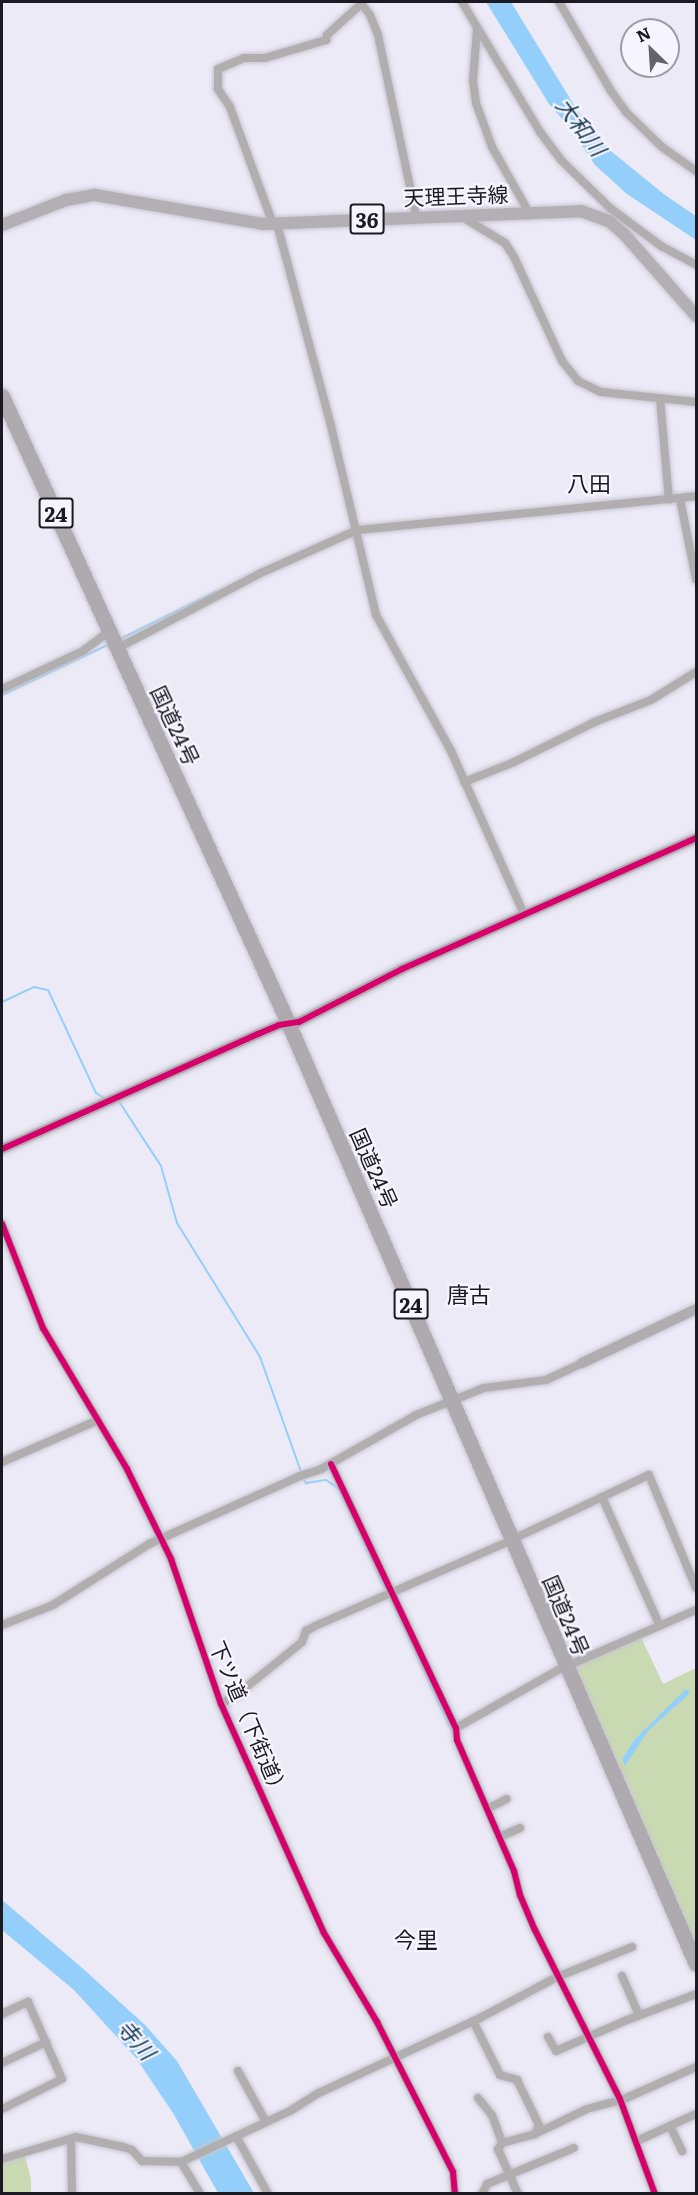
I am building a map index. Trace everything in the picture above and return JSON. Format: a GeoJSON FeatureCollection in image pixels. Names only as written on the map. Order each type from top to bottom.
{"type":"FeatureCollection","features":[{"type":"Feature","properties":{"kind":"highway","name":"国道24号"},"geometry":{"type":"LineString","coordinates":[[2,396],[289,1025],[696,1964]]}},
{"type":"Feature","properties":{"kind":"main road","name":"天理王寺線"},"geometry":{"type":"LineString","coordinates":[[2,225],[66,200],[95,195],[275,224],[457,214],[581,211],[609,221],[624,234],[696,316]]}},
{"type":"Feature","properties":{"kind":"street"},"geometry":{"type":"LineString","coordinates":[[462,2],[540,132],[585,186],[652,240],[696,265]]}},
{"type":"Feature","properties":{"kind":"street"},"geometry":{"type":"LineString","coordinates":[[559,2],[604,81],[626,112],[662,147],[696,171]]}},
{"type":"Feature","properties":{"kind":"street"},"geometry":{"type":"LineString","coordinates":[[416,216],[378,35],[370,15],[360,3],[327,34],[326,40],[265,57],[244,58],[218,69],[218,89],[231,107],[275,224],[357,530],[379,625],[442,735],[524,914]]}},
{"type":"Feature","properties":{"kind":"street"},"geometry":{"type":"LineString","coordinates":[[477,29],[474,81],[476,103],[492,147],[528,211]]}},
{"type":"Feature","properties":{"kind":"street"},"geometry":{"type":"LineString","coordinates":[[457,214],[489,231],[505,243],[514,257],[562,361],[578,381],[601,392],[696,402]]}},
{"type":"Feature","properties":{"kind":"street"},"geometry":{"type":"LineString","coordinates":[[660,399],[669,500]]}},
{"type":"Feature","properties":{"kind":"street"},"geometry":{"type":"LineString","coordinates":[[118,648],[261,573],[357,530],[696,496]]}},
{"type":"Feature","properties":{"kind":"street"},"geometry":{"type":"LineString","coordinates":[[680,499],[696,579]]}},
{"type":"Feature","properties":{"kind":"street"},"geometry":{"type":"LineString","coordinates":[[2,689],[83,651],[110,631]]}},
{"type":"Feature","properties":{"kind":"street"},"geometry":{"type":"LineString","coordinates":[[464,782],[512,763],[597,721],[651,700],[696,672]]}},
{"type":"Feature","properties":{"kind":"street"},"geometry":{"type":"LineString","coordinates":[[2,1149],[279,1025],[289,1025],[308,1018],[402,969],[696,838]]}},
{"type":"Feature","properties":{"kind":"street","name":"下ツ道（下街道）"},"geometry":{"type":"LineString","coordinates":[[2,1224],[43,1328],[98,1420],[162,1538],[221,1704],[324,1933],[366,2000],[453,2172],[455,2193]]}},
{"type":"Feature","properties":{"kind":"street"},"geometry":{"type":"LineString","coordinates":[[2,1625],[53,1605],[162,1538],[331,1464],[382,1432],[452,1400],[484,1388],[546,1380],[696,1309]]}},
{"type":"Feature","properties":{"kind":"street"},"geometry":{"type":"LineString","coordinates":[[2,1462],[98,1420]]}},
{"type":"Feature","properties":{"kind":"street"},"geometry":{"type":"LineString","coordinates":[[331,1464],[387,1594],[456,1728],[457,1740],[518,1881],[520,1895],[557,1977],[620,2099],[655,2193]]}},
{"type":"Feature","properties":{"kind":"street"},"geometry":{"type":"LineString","coordinates":[[221,1704],[239,1693],[302,1642],[306,1631],[513,1539],[649,1475],[696,1588]]}},
{"type":"Feature","properties":{"kind":"street"},"geometry":{"type":"LineString","coordinates":[[602,1497],[660,1626]]}},
{"type":"Feature","properties":{"kind":"street"},"geometry":{"type":"LineString","coordinates":[[456,1728],[566,1666],[696,1610]]}},
{"type":"Feature","properties":{"kind":"street"},"geometry":{"type":"LineString","coordinates":[[487,1809],[507,1799]]}},
{"type":"Feature","properties":{"kind":"street"},"geometry":{"type":"LineString","coordinates":[[499,1837],[520,1828]]}},
{"type":"Feature","properties":{"kind":"street"},"geometry":{"type":"LineString","coordinates":[[2,2159],[71,2139],[123,2146],[132,2150],[142,2161],[181,2162],[190,2159],[266,2122],[319,2092],[473,2021],[557,1977],[632,1947]]}},
{"type":"Feature","properties":{"kind":"street"},"geometry":{"type":"LineString","coordinates":[[622,1976],[639,2015]]}},
{"type":"Feature","properties":{"kind":"street"},"geometry":{"type":"LineString","coordinates":[[548,2037],[556,2051],[639,2015],[696,1995]]}},
{"type":"Feature","properties":{"kind":"street"},"geometry":{"type":"LineString","coordinates":[[2,2014],[28,2002],[62,2079],[2,2109]]}},
{"type":"Feature","properties":{"kind":"street"},"geometry":{"type":"LineString","coordinates":[[473,2021],[500,2076],[517,2080],[539,2125],[535,2134]]}},
{"type":"Feature","properties":{"kind":"street"},"geometry":{"type":"LineString","coordinates":[[2,2063],[46,2042]]}},
{"type":"Feature","properties":{"kind":"street"},"geometry":{"type":"LineString","coordinates":[[518,2193],[498,2149],[502,2143],[535,2134],[587,2109],[620,2099],[696,2067]]}},
{"type":"Feature","properties":{"kind":"street"},"geometry":{"type":"LineString","coordinates":[[238,2071],[266,2122]]}},
{"type":"Feature","properties":{"kind":"street"},"geometry":{"type":"LineString","coordinates":[[478,2098],[492,2115],[502,2143]]}},
{"type":"Feature","properties":{"kind":"street"},"geometry":{"type":"LineString","coordinates":[[637,2141],[696,2114]]}},
{"type":"Feature","properties":{"kind":"street"},"geometry":{"type":"LineString","coordinates":[[670,2126],[682,2151]]}},
{"type":"Feature","properties":{"kind":"street"},"geometry":{"type":"LineString","coordinates":[[233,2137],[268,2193]]}},
{"type":"Feature","properties":{"kind":"street"},"geometry":{"type":"LineString","coordinates":[[71,2139],[72,2193]]}},
{"type":"Feature","properties":{"kind":"street"},"geometry":{"type":"LineString","coordinates":[[482,2193],[487,2184],[574,2148]]}},
{"type":"Feature","properties":{"kind":"street"},"geometry":{"type":"LineString","coordinates":[[181,2162],[200,2193]]}},
{"type":"Feature","properties":{"kind":"green space"},"geometry":{"type":"Polygon","coordinates":[[[640,1635],[663,1684],[696,1668],[696,1946],[575,1667],[640,1635]]]}},
{"type":"Feature","properties":{"kind":"green space"},"geometry":{"type":"Polygon","coordinates":[[[25,2156],[31,2179],[31,2193],[2,2194],[2,2163],[25,2156]]]}},
{"type":"Feature","properties":{"kind":"water","name":"大和川"},"geometry":{"type":"Polygon","coordinates":[[[486,2],[511,2],[577,110],[612,152],[665,195],[696,216],[696,240],[627,194],[594,164],[573,131],[549,104],[486,2]]]}},
{"type":"Feature","properties":{"kind":"water"},"geometry":{"type":"Polygon","coordinates":[[[686,1689],[690,1693],[648,1731],[625,1766],[622,1759],[635,1739],[686,1689]]]}},
{"type":"Feature","properties":{"kind":"water","name":"寺川"},"geometry":{"type":"Polygon","coordinates":[[[2,1900],[145,2025],[177,2061],[254,2193],[218,2193],[173,2113],[136,2058],[74,1990],[2,1930],[2,1900]]]}},
{"type":"Feature","properties":{"kind":"waterway"},"geometry":{"type":"LineString","coordinates":[[120,639],[217,591]]}},
{"type":"Feature","properties":{"kind":"waterway"},"geometry":{"type":"LineString","coordinates":[[2,695],[110,644]]}},
{"type":"Feature","properties":{"kind":"waterway"},"geometry":{"type":"LineString","coordinates":[[2,1002],[34,987],[48,990],[96,1093],[104,1098]]}},
{"type":"Feature","properties":{"kind":"waterway"},"geometry":{"type":"LineString","coordinates":[[120,1103],[161,1166],[177,1223],[260,1357],[304,1480],[306,1483],[326,1480],[338,1488],[386,1591]]}},
{"type":"Feature","properties":{"kind":"waterway"},"geometry":{"type":"LineString","coordinates":[[389,1596],[452,1732]]}},
{"type":"Feature","properties":{"kind":"cycle path"},"geometry":{"type":"LineString","coordinates":[[2,1149],[279,1025],[299,1022],[402,969],[696,838]]}},
{"type":"Feature","properties":{"kind":"cycle path"},"geometry":{"type":"LineString","coordinates":[[2,1224],[43,1328],[127,1469],[171,1559],[221,1704],[324,1933],[377,2022],[453,2172],[455,2194]]}},
{"type":"Feature","properties":{"kind":"cycle path"},"geometry":{"type":"LineString","coordinates":[[331,1464],[456,1728],[457,1740],[514,1871],[520,1895],[535,1930],[620,2099],[655,2194]]}},
{"type":"Feature","properties":{"kind":"district","name":"八田"},"geometry":{"type":"Point","coordinates":[589,483]}},
{"type":"Feature","properties":{"kind":"district","name":"唐古"},"geometry":{"type":"Point","coordinates":[469,1294]}},
{"type":"Feature","properties":{"kind":"district","name":"今里"},"geometry":{"type":"Point","coordinates":[416,1939]}}]}
